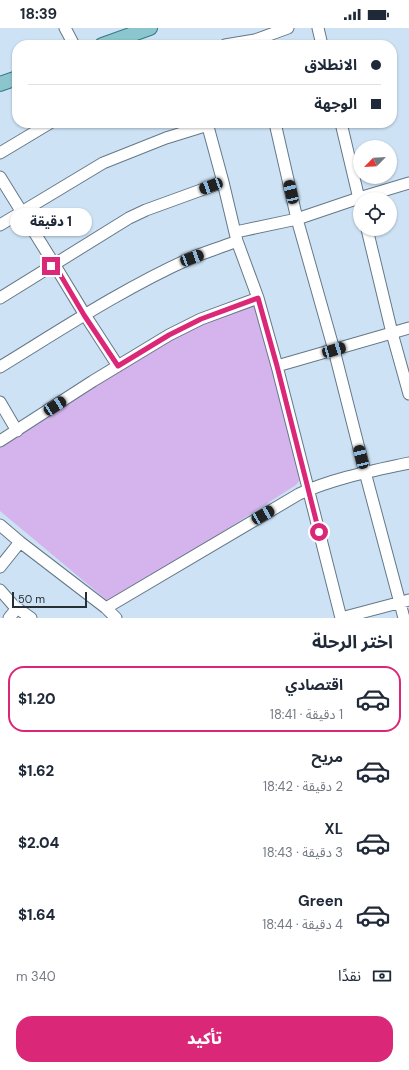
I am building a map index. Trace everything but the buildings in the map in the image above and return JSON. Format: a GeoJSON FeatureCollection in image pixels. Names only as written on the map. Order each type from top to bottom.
{"type":"FeatureCollection","features":[{"type":"Feature","properties":{"kind":"main road"},"geometry":{"type":"LineString","coordinates":[[116,40],[150,28]]}},
{"type":"Feature","properties":{"kind":"main road"},"geometry":{"type":"LineString","coordinates":[[0,84],[12,80]]}},
{"type":"Feature","properties":{"kind":"street"},"geometry":{"type":"LineString","coordinates":[[65,28],[71,40]]}},
{"type":"Feature","properties":{"kind":"street"},"geometry":{"type":"LineString","coordinates":[[261,40],[288,28]]}},
{"type":"Feature","properties":{"kind":"street"},"geometry":{"type":"LineString","coordinates":[[318,28],[321,40]]}},
{"type":"Feature","properties":{"kind":"street"},"geometry":{"type":"LineString","coordinates":[[0,152],[41,128]]}},
{"type":"Feature","properties":{"kind":"street"},"geometry":{"type":"LineString","coordinates":[[0,225],[103,163],[166,138],[196,128]]}},
{"type":"Feature","properties":{"kind":"street"},"geometry":{"type":"LineString","coordinates":[[209,128],[224,182],[236,237],[258,298],[277,366],[341,618],[405,601]]}},
{"type":"Feature","properties":{"kind":"street"},"geometry":{"type":"LineString","coordinates":[[276,128],[298,219],[334,350],[365,472],[405,601],[404,618]]}},
{"type":"Feature","properties":{"kind":"street"},"geometry":{"type":"LineString","coordinates":[[342,128],[357,192]]}},
{"type":"Feature","properties":{"kind":"street"},"geometry":{"type":"LineString","coordinates":[[0,178],[84,315],[118,366]]}},
{"type":"Feature","properties":{"kind":"street"},"geometry":{"type":"LineString","coordinates":[[0,298],[129,218],[146,210],[224,182]]}},
{"type":"Feature","properties":{"kind":"street"},"geometry":{"type":"LineString","coordinates":[[383,192],[409,183]]}},
{"type":"Feature","properties":{"kind":"street"},"geometry":{"type":"LineString","coordinates":[[0,367],[84,315],[146,281],[236,237],[353,202]]}},
{"type":"Feature","properties":{"kind":"street"},"geometry":{"type":"LineString","coordinates":[[368,236],[409,394]]}},
{"type":"Feature","properties":{"kind":"street"},"geometry":{"type":"LineString","coordinates":[[0,441],[169,335],[201,319],[258,298]]}},
{"type":"Feature","properties":{"kind":"street"},"geometry":{"type":"LineString","coordinates":[[277,366],[409,328]]}},
{"type":"Feature","properties":{"kind":"street"},"geometry":{"type":"LineString","coordinates":[[0,402],[17,431]]}},
{"type":"Feature","properties":{"kind":"street"},"geometry":{"type":"LineString","coordinates":[[106,608],[299,494],[365,472],[409,463]]}},
{"type":"Feature","properties":{"kind":"street"},"geometry":{"type":"LineString","coordinates":[[0,524],[20,542],[106,608],[116,618]]}},
{"type":"Feature","properties":{"kind":"street"},"geometry":{"type":"LineString","coordinates":[[0,568],[20,542]]}},
{"type":"Feature","properties":{"kind":"street"},"geometry":{"type":"LineString","coordinates":[[0,590],[17,608],[31,618]]}},
{"type":"Feature","properties":{"kind":"street"},"geometry":{"type":"LineString","coordinates":[[9,618],[17,608]]}},
{"type":"Feature","properties":{"kind":"shaded area"},"geometry":{"type":"Polygon","coordinates":[[[254,303],[257,304],[301,479],[296,485],[114,601],[109,602],[0,511],[0,446],[165,342],[208,319],[254,303]]]}},
{"type":"Feature","properties":{"kind":"route"},"geometry":{"type":"LineString","coordinates":[[51,266],[54,264],[84,315],[118,366],[169,335],[201,319],[258,298],[277,366],[319,532]]}}]}
